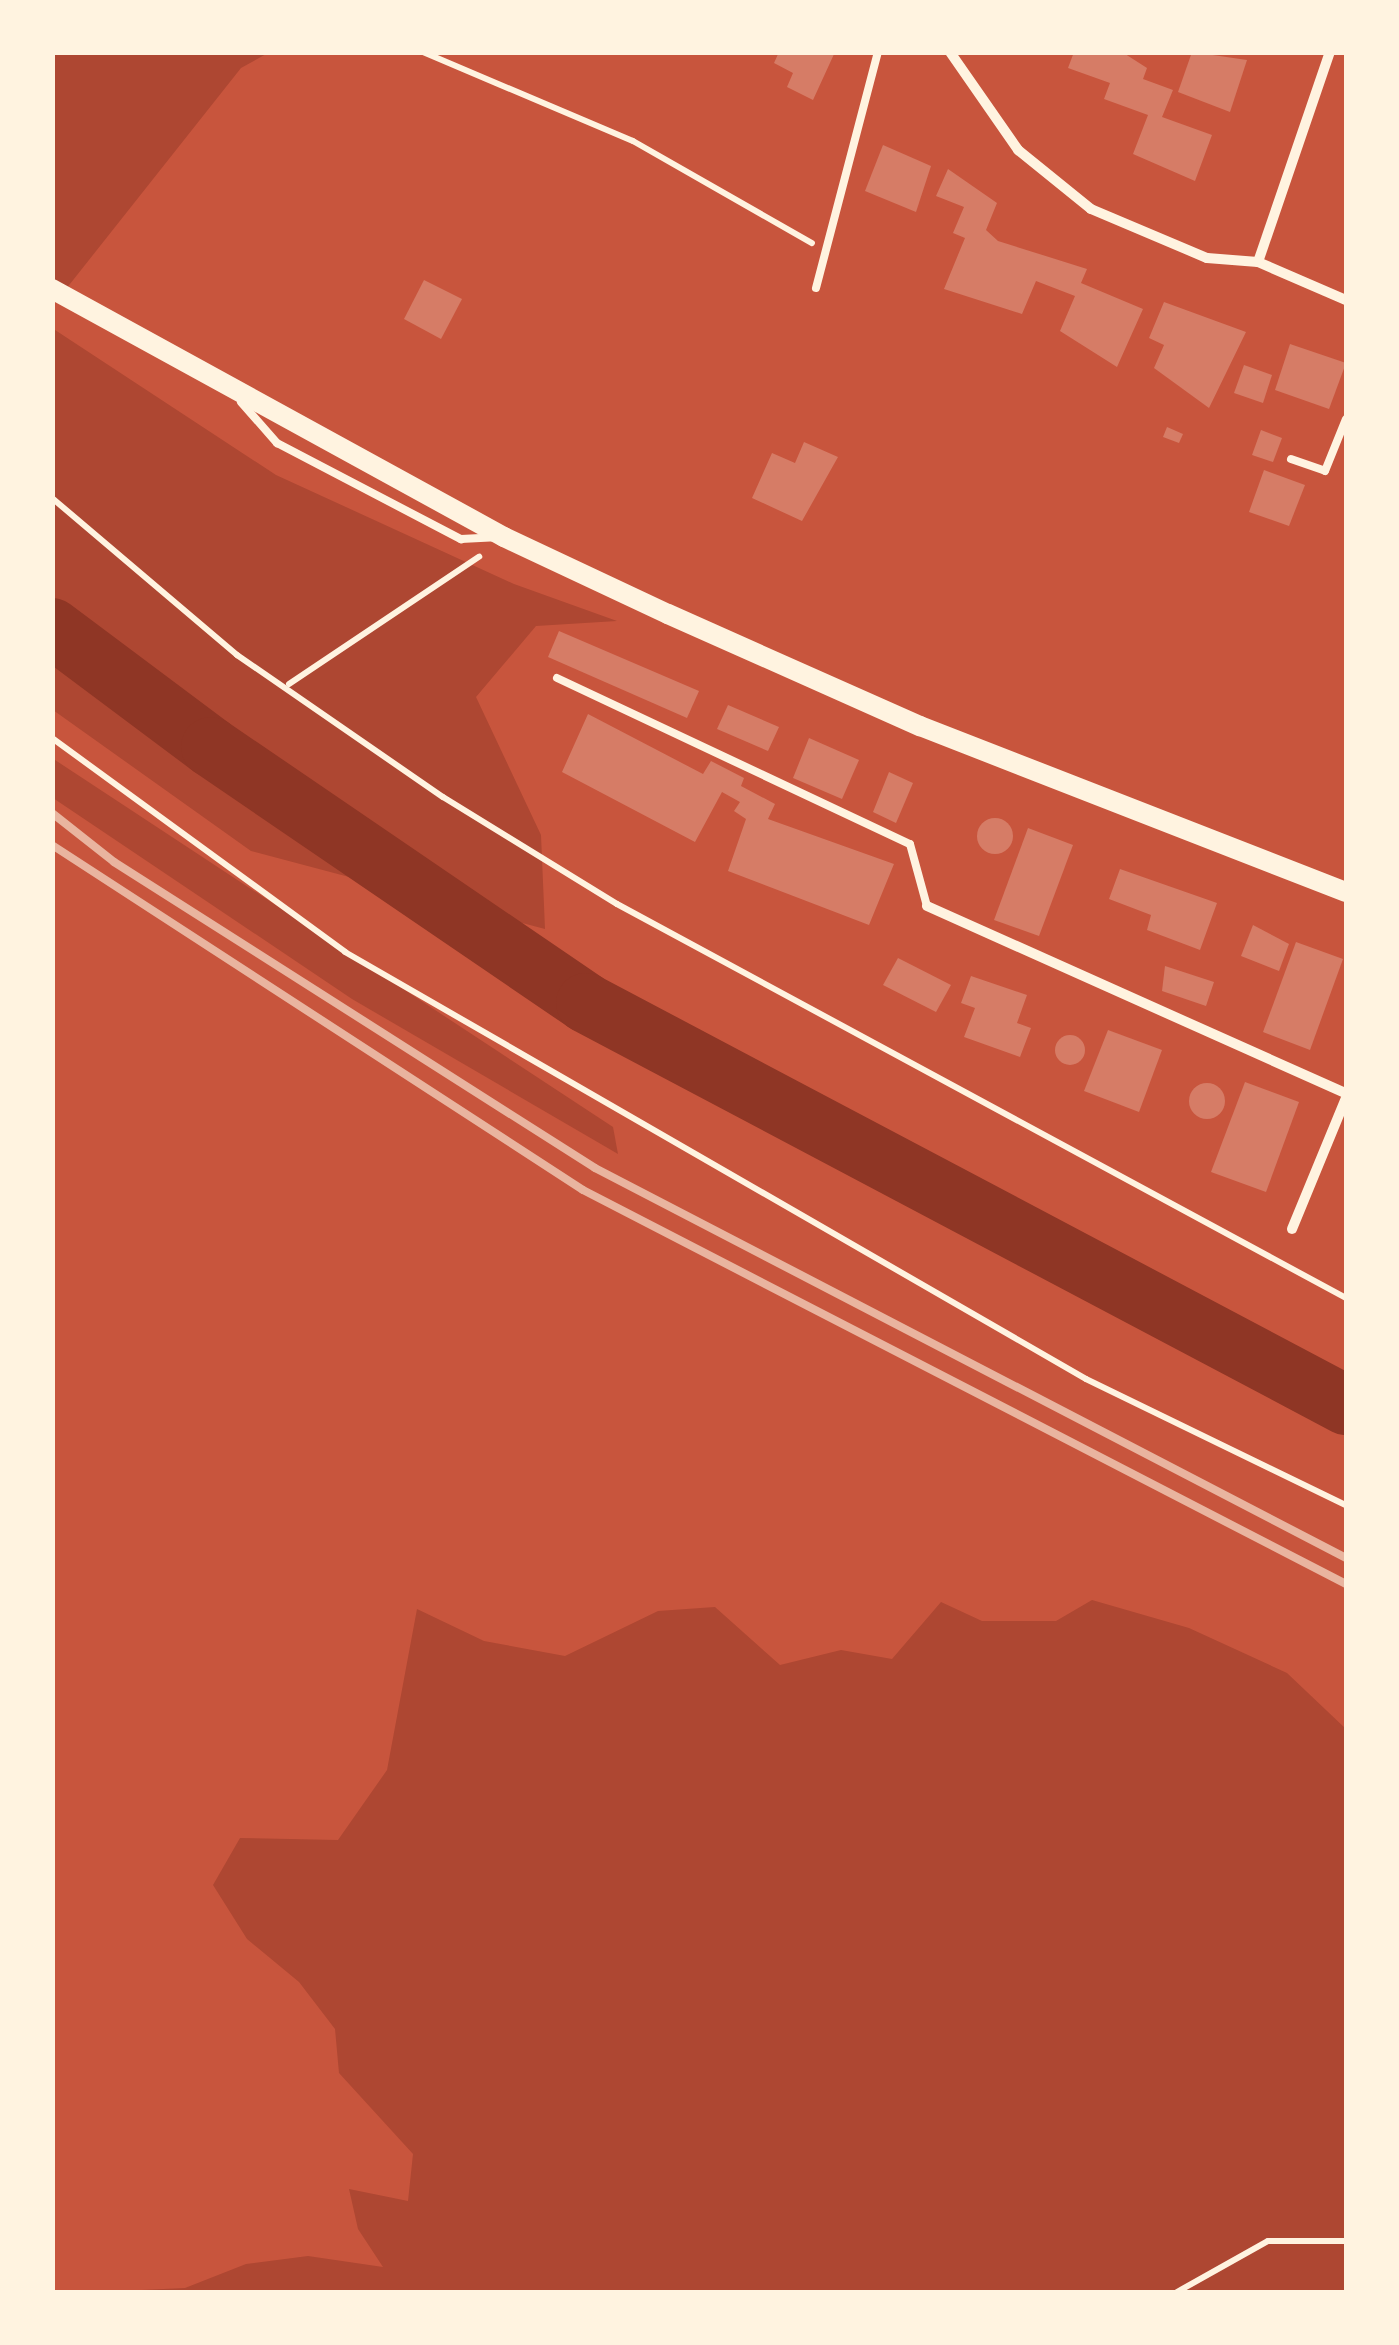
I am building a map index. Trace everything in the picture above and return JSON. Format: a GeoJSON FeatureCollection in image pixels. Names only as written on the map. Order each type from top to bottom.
{"type":"FeatureCollection","features":[{"type":"Feature","properties":{"kind":"main road"},"geometry":{"type":"LineString","coordinates":[[52,289],[504,537],[920,726],[1346,892]]}},
{"type":"Feature","properties":{"kind":"street"},"geometry":{"type":"LineString","coordinates":[[950,52],[1018,150],[1091,208],[1208,258],[1258,262],[1346,300]]}},
{"type":"Feature","properties":{"kind":"street"},"geometry":{"type":"LineString","coordinates":[[1258,262],[1330,52]]}},
{"type":"Feature","properties":{"kind":"street"},"geometry":{"type":"LineString","coordinates":[[927,906],[1346,1096],[1292,1229]]}},
{"type":"Feature","properties":{"kind":"lane"},"geometry":{"type":"LineString","coordinates":[[816,288],[878,52]]}},
{"type":"Feature","properties":{"kind":"lane"},"geometry":{"type":"LineString","coordinates":[[1292,459],[1325,471],[1346,419]]}},
{"type":"Feature","properties":{"kind":"lane"},"geometry":{"type":"LineString","coordinates":[[558,678],[910,844],[927,906]]}},
{"type":"Feature","properties":{"kind":"path"},"geometry":{"type":"LineString","coordinates":[[423,52],[633,141],[824,250]]}},
{"type":"Feature","properties":{"kind":"path"},"geometry":{"type":"LineString","coordinates":[[52,498],[237,655],[289,684],[444,797],[617,904],[1346,1298]]}},
{"type":"Feature","properties":{"kind":"path"},"geometry":{"type":"LineString","coordinates":[[289,684],[504,537]]}},
{"type":"Feature","properties":{"kind":"path"},"geometry":{"type":"LineString","coordinates":[[52,738],[345,952],[1086,1379],[1346,1505]]}},
{"type":"Feature","properties":{"kind":"path"},"geometry":{"type":"LineString","coordinates":[[1177,2292],[1268,2241],[1346,2241]]}},
{"type":"Feature","properties":{"kind":"shaded area"},"geometry":{"type":"Polygon","coordinates":[[[53,53],[268,53],[241,68],[66,289],[53,280],[53,53]]]}},
{"type":"Feature","properties":{"kind":"shaded area"},"geometry":{"type":"Polygon","coordinates":[[[52,328],[276,475],[514,584],[617,621],[536,626],[476,697],[541,835],[545,929],[251,851],[53,710],[52,328]]]}},
{"type":"Feature","properties":{"kind":"shaded area"},"geometry":{"type":"Polygon","coordinates":[[[52,758],[613,1127],[618,1154],[352,999],[53,798],[52,758]]]}},
{"type":"Feature","properties":{"kind":"shaded area"},"geometry":{"type":"Polygon","coordinates":[[[1092,1600],[1189,1628],[1287,1673],[1346,1729],[1346,2292],[98,2292],[185,2288],[246,2264],[308,2256],[383,2267],[358,2229],[349,2189],[408,2201],[413,2154],[339,2073],[335,2029],[299,1982],[247,1939],[213,1885],[240,1838],[338,1840],[387,1770],[417,1609],[484,1641],[565,1656],[658,1611],[715,1607],[780,1665],[841,1650],[892,1659],[941,1602],[982,1621],[1056,1621],[1092,1600]]]}},
{"type":"Feature","properties":{"kind":"building"},"geometry":{"type":"Polygon","coordinates":[[[779,52],[835,52],[813,100],[787,87],[793,73],[774,63],[779,52]]]}},
{"type":"Feature","properties":{"kind":"building"},"geometry":{"type":"Polygon","coordinates":[[[1074,52],[1122,52],[1147,68],[1143,79],[1173,90],[1162,117],[1212,135],[1195,181],[1133,154],[1148,115],[1104,99],[1110,83],[1068,68],[1074,52]]]}},
{"type":"Feature","properties":{"kind":"building"},"geometry":{"type":"Polygon","coordinates":[[[1192,52],[1247,60],[1230,112],[1178,92],[1192,52]]]}},
{"type":"Feature","properties":{"kind":"building"},"geometry":{"type":"Polygon","coordinates":[[[883,145],[931,166],[916,212],[865,191],[883,145]]]}},
{"type":"Feature","properties":{"kind":"building"},"geometry":{"type":"Polygon","coordinates":[[[948,169],[997,203],[986,230],[998,241],[1087,269],[1081,283],[1143,309],[1117,367],[1060,331],[1075,296],[1036,281],[1022,314],[944,289],[965,238],[953,233],[964,207],[936,196],[948,169]]]}},
{"type":"Feature","properties":{"kind":"building"},"geometry":{"type":"Polygon","coordinates":[[[424,280],[462,299],[441,339],[404,319],[424,280]]]}},
{"type":"Feature","properties":{"kind":"building"},"geometry":{"type":"Polygon","coordinates":[[[1164,302],[1246,332],[1209,408],[1154,368],[1164,345],[1149,338],[1164,302]]]}},
{"type":"Feature","properties":{"kind":"building"},"geometry":{"type":"Polygon","coordinates":[[[1290,344],[1346,363],[1329,409],[1275,390],[1290,344]]]}},
{"type":"Feature","properties":{"kind":"building"},"geometry":{"type":"Polygon","coordinates":[[[1244,365],[1272,375],[1263,403],[1234,393],[1244,365]]]}},
{"type":"Feature","properties":{"kind":"building"},"geometry":{"type":"Polygon","coordinates":[[[1167,427],[1183,434],[1179,443],[1163,437],[1167,427]]]}},
{"type":"Feature","properties":{"kind":"building"},"geometry":{"type":"Polygon","coordinates":[[[1261,430],[1282,438],[1273,462],[1252,455],[1261,430]]]}},
{"type":"Feature","properties":{"kind":"building"},"geometry":{"type":"Polygon","coordinates":[[[804,442],[838,457],[802,521],[752,498],[772,453],[795,463],[804,442]]]}},
{"type":"Feature","properties":{"kind":"building"},"geometry":{"type":"Polygon","coordinates":[[[1264,470],[1305,485],[1289,526],[1249,512],[1264,470]]]}},
{"type":"Feature","properties":{"kind":"building"},"geometry":{"type":"Polygon","coordinates":[[[559,631],[699,691],[687,718],[548,657],[559,631]]]}},
{"type":"Feature","properties":{"kind":"building"},"geometry":{"type":"Polygon","coordinates":[[[728,705],[779,727],[768,751],[717,729],[728,705]]]}},
{"type":"Feature","properties":{"kind":"building"},"geometry":{"type":"Polygon","coordinates":[[[588,714],[703,774],[711,761],[744,778],[741,786],[775,804],[768,819],[894,864],[869,925],[728,871],[746,819],[734,811],[740,802],[722,792],[695,842],[562,772],[588,714]]]}},
{"type":"Feature","properties":{"kind":"building"},"geometry":{"type":"Polygon","coordinates":[[[809,738],[859,760],[842,799],[793,778],[809,738]]]}},
{"type":"Feature","properties":{"kind":"building"},"geometry":{"type":"Polygon","coordinates":[[[889,772],[913,783],[896,823],[873,812],[889,772]]]}},
{"type":"Feature","properties":{"kind":"building"},"geometry":{"type":"Polygon","coordinates":[[[995,818],[1008,823],[1013,836],[1008,849],[995,854],[982,849],[977,836],[982,823],[995,818]]]}},
{"type":"Feature","properties":{"kind":"building"},"geometry":{"type":"Polygon","coordinates":[[[1028,828],[1073,845],[1039,936],[994,920],[1028,828]]]}},
{"type":"Feature","properties":{"kind":"building"},"geometry":{"type":"Polygon","coordinates":[[[1120,869],[1217,903],[1200,950],[1147,930],[1151,915],[1109,899],[1120,869]]]}},
{"type":"Feature","properties":{"kind":"building"},"geometry":{"type":"Polygon","coordinates":[[[1253,925],[1289,944],[1279,971],[1241,956],[1253,925]]]}},
{"type":"Feature","properties":{"kind":"building"},"geometry":{"type":"Polygon","coordinates":[[[1296,942],[1343,959],[1310,1050],[1263,1032],[1296,942]]]}},
{"type":"Feature","properties":{"kind":"building"},"geometry":{"type":"Polygon","coordinates":[[[898,958],[951,985],[936,1012],[883,985],[898,958]]]}},
{"type":"Feature","properties":{"kind":"building"},"geometry":{"type":"Polygon","coordinates":[[[1165,966],[1214,982],[1206,1006],[1162,991],[1165,966]]]}},
{"type":"Feature","properties":{"kind":"building"},"geometry":{"type":"Polygon","coordinates":[[[971,976],[1027,995],[1017,1023],[1031,1028],[1020,1057],[964,1037],[975,1008],[961,1003],[971,976]]]}},
{"type":"Feature","properties":{"kind":"building"},"geometry":{"type":"Polygon","coordinates":[[[1108,1030],[1162,1050],[1139,1112],[1084,1091],[1108,1030]]]}},
{"type":"Feature","properties":{"kind":"building"},"geometry":{"type":"Polygon","coordinates":[[[1070,1035],[1081,1039],[1085,1050],[1081,1061],[1070,1065],[1059,1061],[1055,1050],[1059,1039],[1070,1035]]]}},
{"type":"Feature","properties":{"kind":"building"},"geometry":{"type":"Polygon","coordinates":[[[1245,1082],[1299,1102],[1266,1192],[1211,1172],[1245,1082]]]}},
{"type":"Feature","properties":{"kind":"building"},"geometry":{"type":"Polygon","coordinates":[[[1207,1083],[1220,1088],[1225,1101],[1220,1114],[1207,1119],[1194,1114],[1189,1101],[1194,1088],[1207,1083]]]}},
{"type":"Feature","properties":{"kind":"waterway"},"geometry":{"type":"LineString","coordinates":[[52,628],[211,747],[586,1003],[1346,1405]]}},
{"type":"Feature","properties":{"kind":"railway"},"geometry":{"type":"LineString","coordinates":[[52,813],[114,862],[595,1168],[1346,1558]]}},
{"type":"Feature","properties":{"kind":"railway"},"geometry":{"type":"LineString","coordinates":[[52,845],[583,1190],[1346,1584]]}}]}
